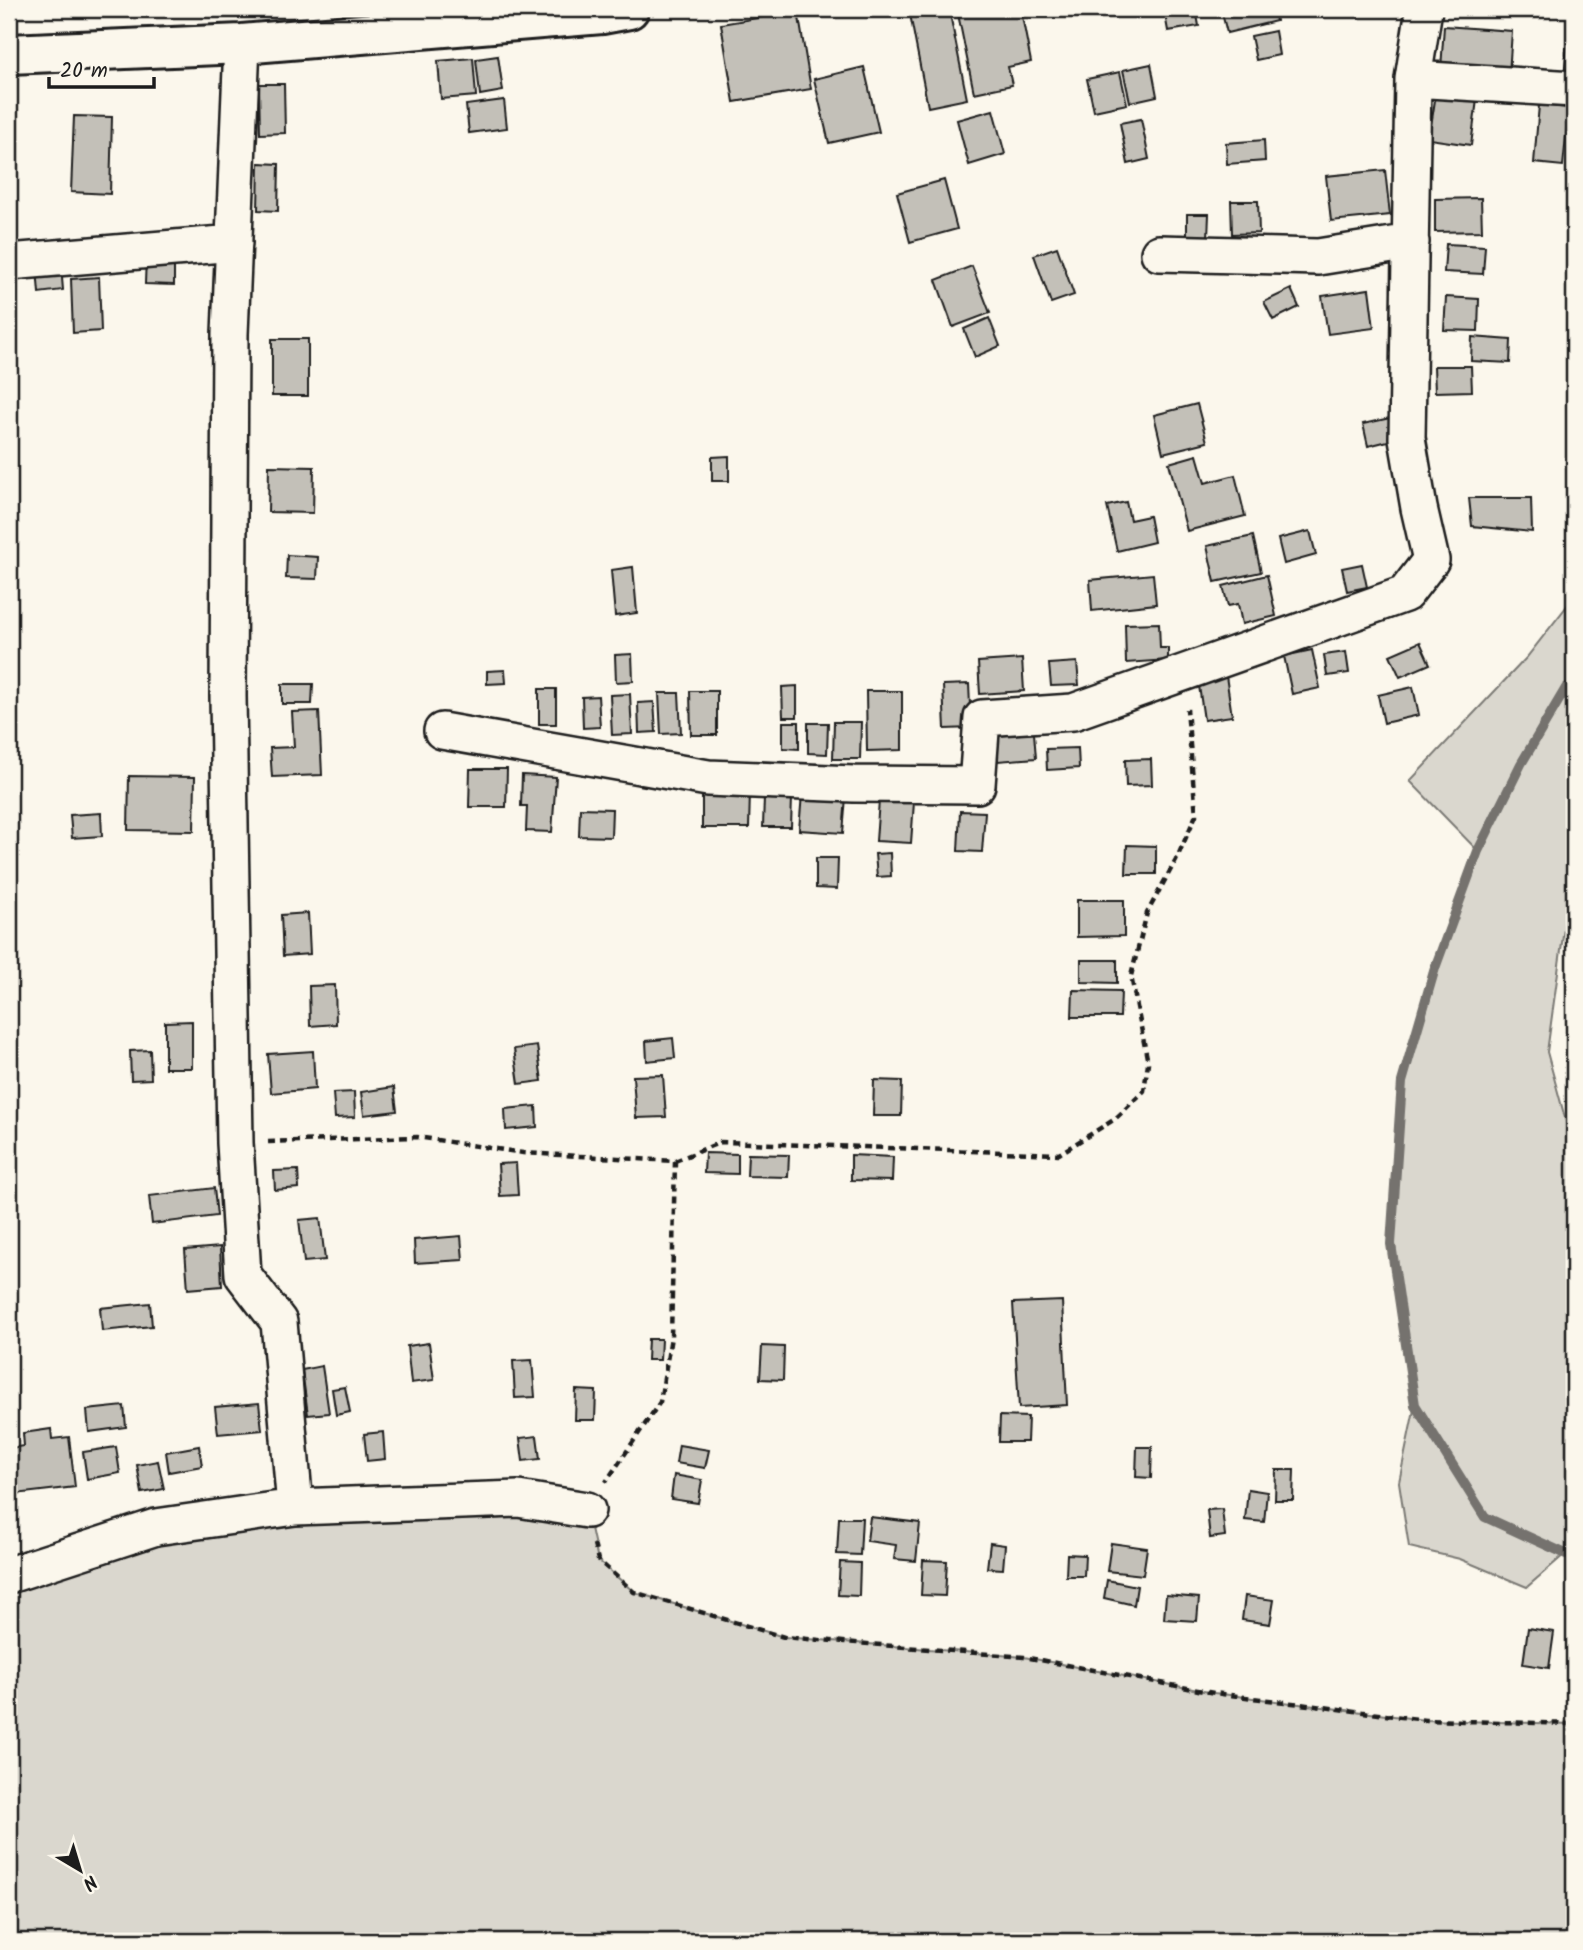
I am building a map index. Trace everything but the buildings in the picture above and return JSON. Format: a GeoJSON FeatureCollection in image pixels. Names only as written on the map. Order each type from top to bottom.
{"type":"FeatureCollection","features":[{"type":"Feature","properties":{"kind":"main road"},"geometry":{"type":"LineString","coordinates":[[9,54],[242,44],[589,15],[629,9]]}},
{"type":"Feature","properties":{"kind":"street"},"geometry":{"type":"LineString","coordinates":[[442,731],[708,778],[854,784],[977,785],[982,718],[1073,712],[1405,594],[1431,560],[1407,438],[1413,79],[1424,9]]}},
{"type":"Feature","properties":{"kind":"street"},"geometry":{"type":"LineString","coordinates":[[242,44],[230,334],[228,696],[236,1143],[243,1275],[279,1322],[295,1507]]}},
{"type":"Feature","properties":{"kind":"street"},"geometry":{"type":"LineString","coordinates":[[1413,79],[1574,89]]}},
{"type":"Feature","properties":{"kind":"street"},"geometry":{"type":"LineString","coordinates":[[1159,253],[1318,257],[1411,242]]}},
{"type":"Feature","properties":{"kind":"street"},"geometry":{"type":"LineString","coordinates":[[9,262],[234,243]]}},
{"type":"Feature","properties":{"kind":"street"},"geometry":{"type":"LineString","coordinates":[[9,1575],[156,1527],[295,1507],[518,1499],[587,1510]]}},
{"type":"Feature","properties":{"kind":"path"},"geometry":{"type":"LineString","coordinates":[[236,1143],[417,1137],[523,1153],[675,1161],[721,1142],[1059,1154],[1115,1119],[1144,1091],[1148,1063],[1131,976],[1147,913],[1176,860],[1196,815],[1184,672]]}},
{"type":"Feature","properties":{"kind":"path"},"geometry":{"type":"LineString","coordinates":[[675,1161],[671,1336],[660,1402],[587,1510],[598,1560],[634,1592],[784,1637],[1024,1657],[1214,1693],[1425,1720],[1574,1724]]}},
{"type":"Feature","properties":{"kind":"shaded area"},"geometry":{"type":"Polygon","coordinates":[[[1574,597],[1574,917],[1565,921],[1547,1052],[1574,1151],[1574,1553],[1565,1554],[1527,1587],[1460,1559],[1409,1547],[1399,1482],[1415,1405],[1391,1244],[1402,1082],[1435,968],[1478,851],[1410,781],[1527,657],[1574,597]]]}},
{"type":"Feature","properties":{"kind":"shaded area"},"geometry":{"type":"Polygon","coordinates":[[[587,1510],[598,1560],[634,1592],[784,1637],[1024,1657],[1214,1693],[1425,1720],[1574,1724],[1574,1941],[9,1941],[9,1575],[156,1527],[587,1510]]]}},
{"type":"Feature","properties":{"kind":"waterway"},"geometry":{"type":"LineString","coordinates":[[1574,684],[1566,688],[1521,764],[1478,851],[1435,968],[1402,1082],[1391,1244],[1415,1405],[1485,1517],[1566,1554],[1574,1553]]}}]}
